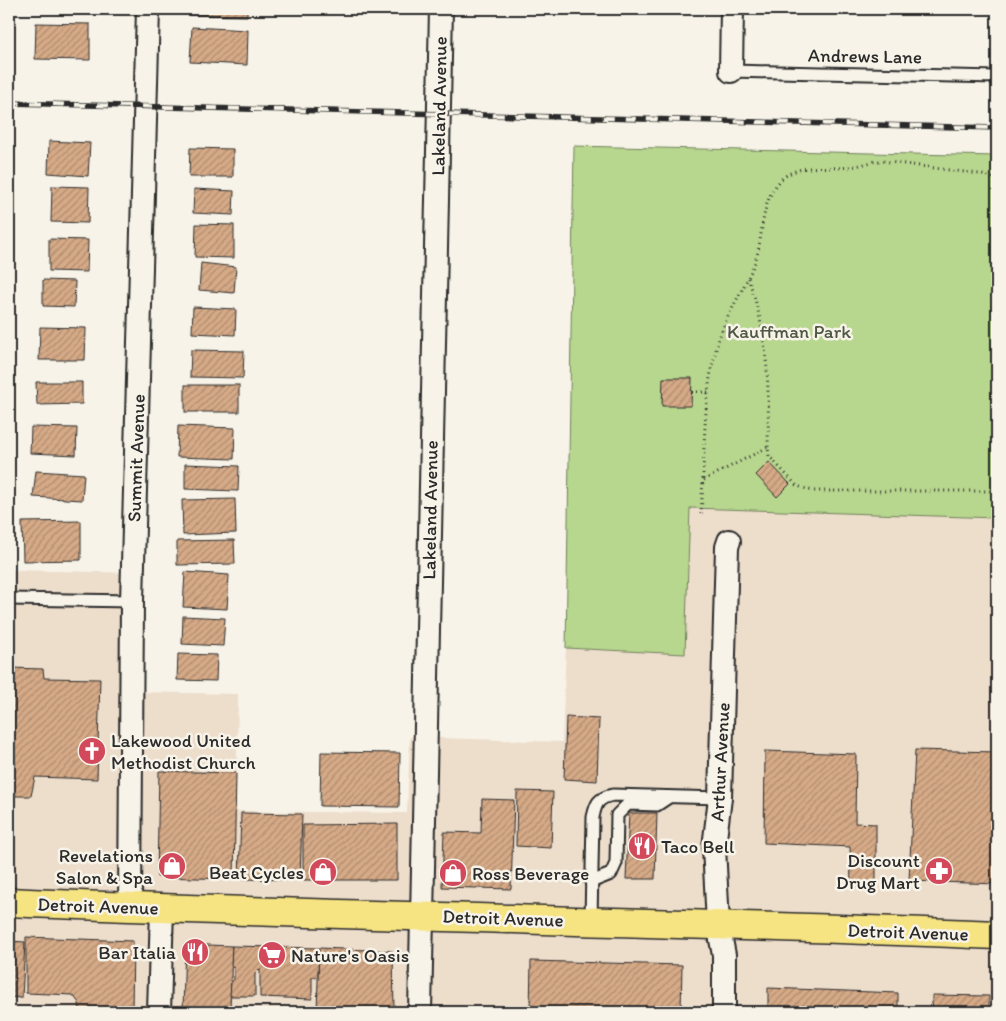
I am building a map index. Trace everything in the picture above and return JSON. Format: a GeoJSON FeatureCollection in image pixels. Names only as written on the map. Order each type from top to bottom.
{"type":"FeatureCollection","features":[{"type":"Feature","properties":{"kind":"main road","name":"Detroit Avenue"},"geometry":{"type":"LineString","coordinates":[[9,902],[130,908],[718,924],[997,936]]}},
{"type":"Feature","properties":{"kind":"street","name":"Summit Avenue"},"geometry":{"type":"LineString","coordinates":[[130,908],[132,601],[148,9]]}},
{"type":"Feature","properties":{"kind":"street","name":"Lakeland Avenue"},"geometry":{"type":"LineString","coordinates":[[420,1012],[420,915],[440,9]]}},
{"type":"Feature","properties":{"kind":"street"},"geometry":{"type":"LineString","coordinates":[[731,71],[732,9]]}},
{"type":"Feature","properties":{"kind":"street","name":"Arthur Avenue"},"geometry":{"type":"LineString","coordinates":[[724,1012],[724,956],[718,924],[714,847],[720,798],[727,548],[729,541]]}},
{"type":"Feature","properties":{"kind":"street"},"geometry":{"type":"LineString","coordinates":[[159,1012],[162,908]]}},
{"type":"Feature","properties":{"kind":"lane","name":"Andrews Lane"},"geometry":{"type":"LineString","coordinates":[[731,71],[997,77]]}},
{"type":"Feature","properties":{"kind":"lane"},"geometry":{"type":"LineString","coordinates":[[9,599],[132,601]]}},
{"type":"Feature","properties":{"kind":"lane"},"geometry":{"type":"LineString","coordinates":[[591,920],[593,817],[596,803],[602,797],[613,795],[720,798]]}},
{"type":"Feature","properties":{"kind":"lane"},"geometry":{"type":"LineString","coordinates":[[591,882],[611,874],[616,863],[617,815],[628,804],[657,805],[669,797]]}},
{"type":"Feature","properties":{"kind":"path"},"geometry":{"type":"LineString","coordinates":[[701,514],[708,392],[716,348],[728,315],[756,258],[772,193],[783,178],[796,171],[809,168],[850,167],[872,161],[882,161],[979,174],[997,180]]}},
{"type":"Feature","properties":{"kind":"path"},"geometry":{"type":"LineString","coordinates":[[748,277],[760,309],[768,370],[768,456],[797,486],[813,491],[997,491]]}},
{"type":"Feature","properties":{"kind":"path"},"geometry":{"type":"LineString","coordinates":[[692,392],[708,392]]}},
{"type":"Feature","properties":{"kind":"path"},"geometry":{"type":"LineString","coordinates":[[703,480],[768,447]]}},
{"type":"Feature","properties":{"kind":"shaded area"},"geometry":{"type":"Polygon","coordinates":[[[690,508],[997,518],[997,1012],[9,1012],[9,570],[137,573],[135,692],[238,694],[236,811],[407,813],[410,737],[562,742],[566,648],[685,654],[690,508]]]}},
{"type":"Feature","properties":{"kind":"green space","name":"Kauffman Park"},"geometry":{"type":"Polygon","coordinates":[[[574,146],[997,156],[997,518],[690,508],[685,654],[566,648],[574,146]]]}},
{"type":"Feature","properties":{"kind":"building"},"geometry":{"type":"Polygon","coordinates":[[[189,9],[247,9],[247,16],[189,15],[189,9]]]}},
{"type":"Feature","properties":{"kind":"building"},"geometry":{"type":"Polygon","coordinates":[[[36,23],[90,24],[90,60],[35,59],[36,23]]]}},
{"type":"Feature","properties":{"kind":"building"},"geometry":{"type":"Polygon","coordinates":[[[192,27],[248,30],[247,65],[190,62],[192,27]]]}},
{"type":"Feature","properties":{"kind":"building"},"geometry":{"type":"Polygon","coordinates":[[[49,141],[90,143],[88,176],[48,173],[49,141]]]}},
{"type":"Feature","properties":{"kind":"building"},"geometry":{"type":"Polygon","coordinates":[[[190,148],[233,149],[233,177],[189,177],[190,148]]]}},
{"type":"Feature","properties":{"kind":"building"},"geometry":{"type":"Polygon","coordinates":[[[52,186],[89,187],[88,223],[51,222],[52,186]]]}},
{"type":"Feature","properties":{"kind":"building"},"geometry":{"type":"Polygon","coordinates":[[[194,189],[234,191],[233,215],[193,213],[194,189]]]}},
{"type":"Feature","properties":{"kind":"building"},"geometry":{"type":"Polygon","coordinates":[[[196,224],[234,225],[234,258],[195,257],[196,224]]]}},
{"type":"Feature","properties":{"kind":"building"},"geometry":{"type":"Polygon","coordinates":[[[49,239],[88,240],[87,272],[49,271],[49,239]]]}},
{"type":"Feature","properties":{"kind":"building"},"geometry":{"type":"Polygon","coordinates":[[[201,263],[236,267],[234,293],[199,290],[201,263]]]}},
{"type":"Feature","properties":{"kind":"building"},"geometry":{"type":"Polygon","coordinates":[[[43,280],[75,281],[74,307],[43,306],[43,280]]]}},
{"type":"Feature","properties":{"kind":"building"},"geometry":{"type":"Polygon","coordinates":[[[193,307],[236,309],[235,335],[192,333],[193,307]]]}},
{"type":"Feature","properties":{"kind":"building"},"geometry":{"type":"Polygon","coordinates":[[[40,327],[86,328],[85,360],[39,360],[40,327]]]}},
{"type":"Feature","properties":{"kind":"building"},"geometry":{"type":"Polygon","coordinates":[[[191,350],[244,351],[243,378],[190,377],[191,350]]]}},
{"type":"Feature","properties":{"kind":"building"},"geometry":{"type":"Polygon","coordinates":[[[663,378],[692,378],[691,406],[662,406],[663,378]]]}},
{"type":"Feature","properties":{"kind":"building"},"geometry":{"type":"Polygon","coordinates":[[[36,382],[82,382],[82,404],[37,405],[36,382]]]}},
{"type":"Feature","properties":{"kind":"building"},"geometry":{"type":"Polygon","coordinates":[[[185,385],[239,385],[239,412],[185,412],[185,385]]]}},
{"type":"Feature","properties":{"kind":"building"},"geometry":{"type":"Polygon","coordinates":[[[178,426],[235,428],[234,459],[177,457],[178,426]]]}},
{"type":"Feature","properties":{"kind":"building"},"geometry":{"type":"Polygon","coordinates":[[[31,427],[77,428],[76,455],[30,453],[31,427]]]}},
{"type":"Feature","properties":{"kind":"building"},"geometry":{"type":"Polygon","coordinates":[[[769,462],[790,484],[777,497],[756,475],[769,462]]]}},
{"type":"Feature","properties":{"kind":"building"},"geometry":{"type":"Polygon","coordinates":[[[185,464],[239,466],[238,491],[185,489],[185,464]]]}},
{"type":"Feature","properties":{"kind":"building"},"geometry":{"type":"Polygon","coordinates":[[[36,471],[84,474],[82,500],[33,497],[36,471]]]}},
{"type":"Feature","properties":{"kind":"building"},"geometry":{"type":"Polygon","coordinates":[[[235,499],[236,533],[183,535],[182,500],[235,499]]]}},
{"type":"Feature","properties":{"kind":"building"},"geometry":{"type":"Polygon","coordinates":[[[81,521],[81,560],[23,561],[22,522],[81,521]]]}},
{"type":"Feature","properties":{"kind":"building"},"geometry":{"type":"Polygon","coordinates":[[[234,540],[235,564],[177,565],[177,541],[234,540]]]}},
{"type":"Feature","properties":{"kind":"building"},"geometry":{"type":"Polygon","coordinates":[[[185,572],[229,575],[227,609],[183,607],[185,572]]]}},
{"type":"Feature","properties":{"kind":"building"},"geometry":{"type":"Polygon","coordinates":[[[183,616],[225,618],[223,646],[182,644],[183,616]]]}},
{"type":"Feature","properties":{"kind":"building"},"geometry":{"type":"Polygon","coordinates":[[[178,654],[217,655],[216,681],[177,680],[178,654]]]}},
{"type":"Feature","properties":{"kind":"building"},"geometry":{"type":"Polygon","coordinates":[[[9,668],[43,669],[44,678],[100,679],[97,779],[35,777],[31,796],[9,796],[9,668]]]}},
{"type":"Feature","properties":{"kind":"building"},"geometry":{"type":"Polygon","coordinates":[[[566,717],[599,719],[597,781],[564,779],[566,717]]]}},
{"type":"Feature","properties":{"kind":"building"},"geometry":{"type":"Polygon","coordinates":[[[915,750],[997,752],[997,884],[909,881],[915,750]]]}},
{"type":"Feature","properties":{"kind":"building"},"geometry":{"type":"Polygon","coordinates":[[[765,751],[856,754],[855,823],[876,824],[876,887],[851,886],[850,847],[764,843],[765,751]]]}},
{"type":"Feature","properties":{"kind":"building"},"geometry":{"type":"Polygon","coordinates":[[[321,752],[400,753],[399,807],[320,806],[321,752]]]}},
{"type":"Feature","properties":{"kind":"building"},"geometry":{"type":"Polygon","coordinates":[[[159,771],[236,773],[234,879],[157,877],[159,771]]]}},
{"type":"Feature","properties":{"kind":"building"},"geometry":{"type":"Polygon","coordinates":[[[517,791],[553,792],[551,848],[516,846],[517,791]]]}},
{"type":"Feature","properties":{"kind":"building"},"geometry":{"type":"Polygon","coordinates":[[[482,799],[514,800],[511,889],[442,887],[444,832],[481,833],[482,799]]]}},
{"type":"Feature","properties":{"kind":"building"},"geometry":{"type":"Polygon","coordinates":[[[241,813],[302,814],[300,880],[239,879],[241,813]]]}},
{"type":"Feature","properties":{"kind":"building","name":"Taco Bell"},"geometry":{"type":"Polygon","coordinates":[[[629,813],[657,813],[655,879],[626,879],[629,813]]]}},
{"type":"Feature","properties":{"kind":"building"},"geometry":{"type":"Polygon","coordinates":[[[397,824],[397,880],[303,880],[303,825],[397,824]]]}},
{"type":"Feature","properties":{"kind":"building"},"geometry":{"type":"Polygon","coordinates":[[[26,937],[133,941],[132,1012],[80,1012],[79,1003],[73,995],[26,993],[26,937]]]}},
{"type":"Feature","properties":{"kind":"building"},"geometry":{"type":"Polygon","coordinates":[[[9,941],[25,942],[22,998],[9,997],[9,941]]]}},
{"type":"Feature","properties":{"kind":"building"},"geometry":{"type":"Polygon","coordinates":[[[185,944],[232,946],[230,1011],[183,1009],[185,944]]]}},
{"type":"Feature","properties":{"kind":"building"},"geometry":{"type":"Polygon","coordinates":[[[232,946],[319,948],[318,977],[312,977],[312,999],[260,997],[260,969],[255,974],[255,996],[230,996],[231,982],[234,979],[234,968],[231,966],[232,946]]]}},
{"type":"Feature","properties":{"kind":"building"},"geometry":{"type":"Polygon","coordinates":[[[319,948],[393,951],[394,1012],[317,1012],[319,948]]]}},
{"type":"Feature","properties":{"kind":"building"},"geometry":{"type":"Polygon","coordinates":[[[531,961],[682,965],[681,1012],[530,1012],[531,961]]]}},
{"type":"Feature","properties":{"kind":"building"},"geometry":{"type":"Polygon","coordinates":[[[768,988],[898,993],[898,1012],[768,1012],[768,988]]]}},
{"type":"Feature","properties":{"kind":"building"},"geometry":{"type":"Polygon","coordinates":[[[932,995],[989,996],[989,1012],[932,1012],[932,995]]]}},
{"type":"Feature","properties":{"kind":"railway"},"geometry":{"type":"LineString","coordinates":[[9,103],[997,128]]}},
{"type":"Feature","properties":{"kind":"place","name":"Lakewood United Methodist Church"},"geometry":{"type":"Point","coordinates":[92,751]}},
{"type":"Feature","properties":{"kind":"place","name":"Taco Bell"},"geometry":{"type":"Point","coordinates":[642,846]}},
{"type":"Feature","properties":{"kind":"place","name":"Revelations Salon & Spa"},"geometry":{"type":"Point","coordinates":[172,866]}},
{"type":"Feature","properties":{"kind":"place","name":"Discount Drug Mart"},"geometry":{"type":"Point","coordinates":[939,871]}},
{"type":"Feature","properties":{"kind":"place","name":"Beat Cycles"},"geometry":{"type":"Point","coordinates":[323,872]}},
{"type":"Feature","properties":{"kind":"place","name":"Ross Beverage"},"geometry":{"type":"Point","coordinates":[453,873]}},
{"type":"Feature","properties":{"kind":"place","name":"Bar Italia"},"geometry":{"type":"Point","coordinates":[195,952]}},
{"type":"Feature","properties":{"kind":"place","name":"Nature's Oasis"},"geometry":{"type":"Point","coordinates":[272,955]}}]}
